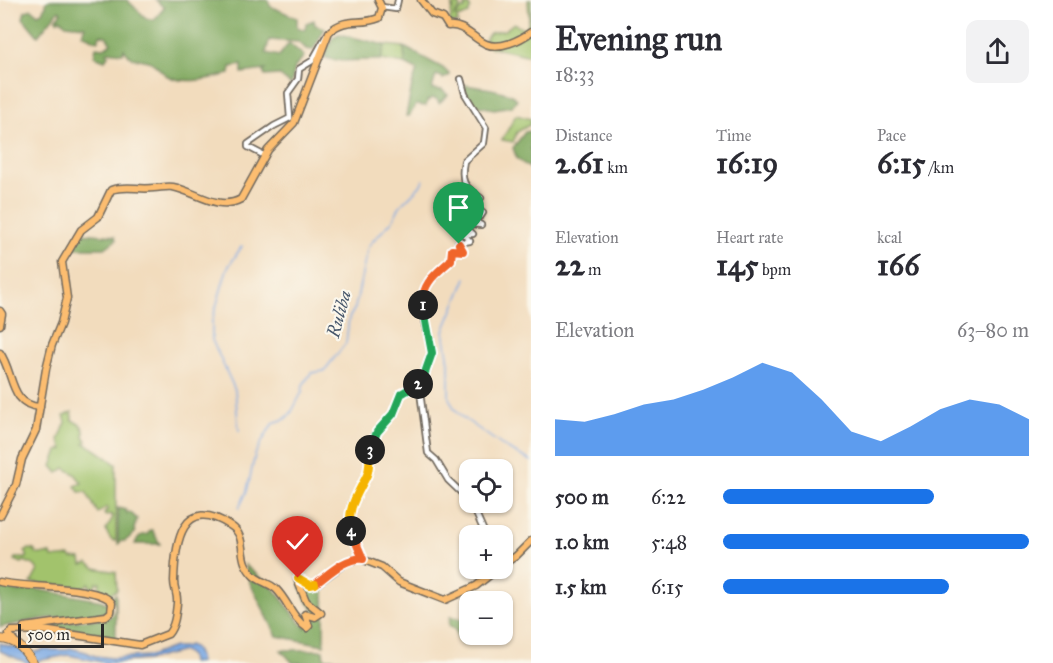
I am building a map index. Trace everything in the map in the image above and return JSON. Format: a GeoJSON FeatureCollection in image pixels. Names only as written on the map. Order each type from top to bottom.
{"type":"FeatureCollection","features":[{"type":"Feature","properties":{"kind":"highway"},"geometry":{"type":"LineString","coordinates":[[0,639],[16,643],[33,663]]}},
{"type":"Feature","properties":{"kind":"main road"},"geometry":{"type":"LineString","coordinates":[[0,516],[16,485],[22,460],[33,439],[51,348],[61,323],[66,298],[62,262],[81,230],[98,217],[111,190],[121,187],[172,187],[208,200],[234,203],[244,196],[265,156],[294,123],[328,33],[341,23],[375,20],[382,13],[378,0]]}},
{"type":"Feature","properties":{"kind":"main road"},"geometry":{"type":"LineString","coordinates":[[421,0],[432,14],[443,18],[447,26],[459,26],[485,44],[497,46],[506,44],[531,32]]}},
{"type":"Feature","properties":{"kind":"main road"},"geometry":{"type":"LineString","coordinates":[[0,311],[2,314],[0,325]]}},
{"type":"Feature","properties":{"kind":"main road"},"geometry":{"type":"LineString","coordinates":[[0,353],[8,365],[14,391],[25,404],[40,407]]}},
{"type":"Feature","properties":{"kind":"main road"},"geometry":{"type":"LineString","coordinates":[[16,643],[9,634],[12,631],[41,630],[140,645],[168,634],[174,621],[177,604],[174,583],[178,546],[186,525],[195,515],[215,518],[236,530],[240,535],[244,560],[252,574],[276,590],[290,611],[306,628],[309,626],[305,614],[315,617],[321,614],[306,601],[297,579],[315,585],[354,559],[363,559],[382,567],[399,582],[442,600],[450,599],[473,588],[485,579]]}},
{"type":"Feature","properties":{"kind":"main road"},"geometry":{"type":"LineString","coordinates":[[513,559],[531,541]]}},
{"type":"Feature","properties":{"kind":"main road"},"geometry":{"type":"LineString","coordinates":[[0,582],[94,593],[108,597],[112,607],[111,612],[106,616],[45,623],[0,633]]}},
{"type":"Feature","properties":{"kind":"street"},"geometry":{"type":"LineString","coordinates":[[382,7],[396,9],[398,0]]}},
{"type":"Feature","properties":{"kind":"street"},"geometry":{"type":"LineString","coordinates":[[265,156],[248,147],[248,144],[290,118],[288,93],[298,78],[299,69],[312,61],[328,33]]}},
{"type":"Feature","properties":{"kind":"street"},"geometry":{"type":"LineString","coordinates":[[459,491],[428,453],[427,432],[420,398],[421,384],[432,353],[423,314],[424,291],[427,283],[451,260],[452,250],[463,251],[458,243],[470,241],[463,234],[473,234],[461,223],[481,225],[466,216],[466,212],[481,216],[483,213],[466,202],[467,199],[479,200],[481,198],[471,192],[463,180],[463,168],[466,158],[483,143],[486,128],[465,94],[461,79]]}},
{"type":"Feature","properties":{"kind":"street"},"geometry":{"type":"LineString","coordinates":[[363,559],[350,529],[350,514],[353,501],[368,471],[372,442],[378,430],[394,412],[401,394],[421,384]]}},
{"type":"Feature","properties":{"kind":"green space"},"geometry":{"type":"Polygon","coordinates":[[[127,0],[146,18],[154,20],[164,8],[156,0],[268,0],[270,6],[297,18],[297,27],[305,30],[306,23],[314,20],[315,25],[325,28],[313,50],[306,49],[299,42],[269,40],[266,53],[279,56],[289,43],[304,56],[295,67],[291,85],[279,75],[265,76],[263,72],[265,70],[242,73],[242,65],[231,67],[230,74],[189,81],[166,75],[151,62],[132,58],[124,49],[123,53],[108,51],[109,54],[105,60],[94,56],[96,47],[104,48],[111,43],[106,36],[100,35],[98,41],[82,34],[85,26],[66,24],[60,19],[57,21],[61,12],[59,10],[38,36],[23,18],[25,11],[32,9],[38,14],[44,11],[46,1],[127,0]]]}},
{"type":"Feature","properties":{"kind":"green space"},"geometry":{"type":"Polygon","coordinates":[[[451,0],[458,0],[458,6],[459,4],[461,7],[455,17],[462,9],[465,9],[465,5],[471,9],[469,14],[457,18],[458,23],[447,22],[450,22],[454,6],[451,0]]]}},
{"type":"Feature","properties":{"kind":"green space"},"geometry":{"type":"Polygon","coordinates":[[[528,0],[531,0],[531,56],[486,46],[484,41],[490,33],[505,30],[514,23],[519,27],[527,28],[528,0]]]}},
{"type":"Feature","properties":{"kind":"green space"},"geometry":{"type":"Polygon","coordinates":[[[339,34],[385,45],[381,60],[344,61],[324,57],[333,37],[339,34]]]}},
{"type":"Feature","properties":{"kind":"green space"},"geometry":{"type":"Polygon","coordinates":[[[385,45],[404,47],[405,64],[381,60],[385,45]]]}},
{"type":"Feature","properties":{"kind":"green space"},"geometry":{"type":"Polygon","coordinates":[[[404,47],[443,68],[450,75],[443,79],[436,75],[432,89],[442,90],[448,95],[439,103],[437,99],[432,98],[427,101],[426,106],[416,105],[409,116],[406,116],[417,70],[405,64],[404,47]]]}},
{"type":"Feature","properties":{"kind":"green space"},"geometry":{"type":"Polygon","coordinates":[[[464,85],[500,91],[517,99],[512,106],[494,109],[474,105],[464,85]]]}},
{"type":"Feature","properties":{"kind":"green space"},"geometry":{"type":"Polygon","coordinates":[[[516,115],[531,119],[531,124],[517,132],[513,142],[502,140],[516,115]]]}},
{"type":"Feature","properties":{"kind":"green space"},"geometry":{"type":"Polygon","coordinates":[[[531,131],[531,169],[517,159],[513,148],[525,132],[531,131]]]}},
{"type":"Feature","properties":{"kind":"green space"},"geometry":{"type":"Polygon","coordinates":[[[81,233],[115,236],[116,240],[105,248],[72,248],[81,233]]]}},
{"type":"Feature","properties":{"kind":"green space"},"geometry":{"type":"Polygon","coordinates":[[[72,412],[72,420],[81,425],[84,431],[87,441],[84,443],[116,464],[116,541],[108,536],[106,530],[113,517],[111,514],[106,516],[104,514],[107,507],[98,513],[86,492],[79,492],[75,486],[82,483],[75,474],[65,468],[58,473],[52,466],[58,451],[63,449],[59,440],[66,422],[64,416],[72,412]]]}},
{"type":"Feature","properties":{"kind":"green space"},"geometry":{"type":"Polygon","coordinates":[[[118,508],[126,510],[127,513],[130,512],[137,519],[135,533],[118,544],[118,508]]]}},
{"type":"Feature","properties":{"kind":"green space"},"geometry":{"type":"Polygon","coordinates":[[[150,530],[160,544],[135,544],[139,537],[148,534],[150,530]]]}},
{"type":"Feature","properties":{"kind":"green space"},"geometry":{"type":"Polygon","coordinates":[[[29,549],[34,550],[37,554],[51,554],[52,558],[70,556],[81,559],[82,565],[88,563],[95,568],[116,572],[117,590],[110,594],[99,589],[100,582],[94,587],[90,587],[89,583],[84,587],[31,583],[38,570],[34,565],[15,560],[15,558],[27,558],[25,552],[29,549]]]}},
{"type":"Feature","properties":{"kind":"green space"},"geometry":{"type":"Polygon","coordinates":[[[245,565],[272,587],[305,628],[306,617],[319,617],[306,600],[299,583],[310,586],[324,578],[324,645],[277,636],[250,583],[245,565]]]}},
{"type":"Feature","properties":{"kind":"green space"},"geometry":{"type":"Polygon","coordinates":[[[0,585],[20,592],[23,587],[104,603],[109,601],[111,610],[107,613],[42,619],[0,627],[0,585]]]}},
{"type":"Feature","properties":{"kind":"green space"},"geometry":{"type":"Polygon","coordinates":[[[116,594],[116,641],[76,629],[71,631],[37,628],[53,623],[108,618],[114,612],[112,597],[116,594]]]}},
{"type":"Feature","properties":{"kind":"green space"},"geometry":{"type":"Polygon","coordinates":[[[450,617],[459,618],[459,642],[456,631],[449,625],[450,617]]]}},
{"type":"Feature","properties":{"kind":"green space"},"geometry":{"type":"Polygon","coordinates":[[[281,650],[323,650],[324,658],[368,663],[293,663],[281,650]]]}},
{"type":"Feature","properties":{"kind":"water"},"geometry":{"type":"Polygon","coordinates":[[[0,643],[15,646],[30,654],[43,650],[70,648],[95,656],[112,658],[150,656],[174,647],[189,645],[197,652],[200,662],[191,663],[190,656],[184,651],[147,660],[106,663],[68,655],[27,663],[0,651],[0,643]]]}},
{"type":"Feature","properties":{"kind":"waterway","name":"Ruliba"},"geometry":{"type":"LineString","coordinates":[[239,508],[247,491],[255,455],[273,423],[285,419],[291,413],[311,373],[324,371],[346,343],[349,318],[355,308],[368,246],[393,220],[400,206],[423,180]]}},
{"type":"Feature","properties":{"kind":"waterway"},"geometry":{"type":"LineString","coordinates":[[239,431],[235,390],[212,340],[212,321],[227,269],[242,246]]}},
{"type":"Feature","properties":{"kind":"waterway"},"geometry":{"type":"LineString","coordinates":[[466,278],[444,331],[449,363],[449,398],[462,417],[506,448],[531,461]]}},
{"type":"Feature","properties":{"kind":"route"},"geometry":{"type":"LineString","coordinates":[[298,578],[310,585],[315,585],[345,563],[354,559],[363,559],[350,529],[353,501],[368,472],[372,442],[378,430],[393,414],[401,394],[421,384],[423,374],[432,357],[422,298],[427,283],[451,260],[452,250],[463,251],[459,244]]}}]}
